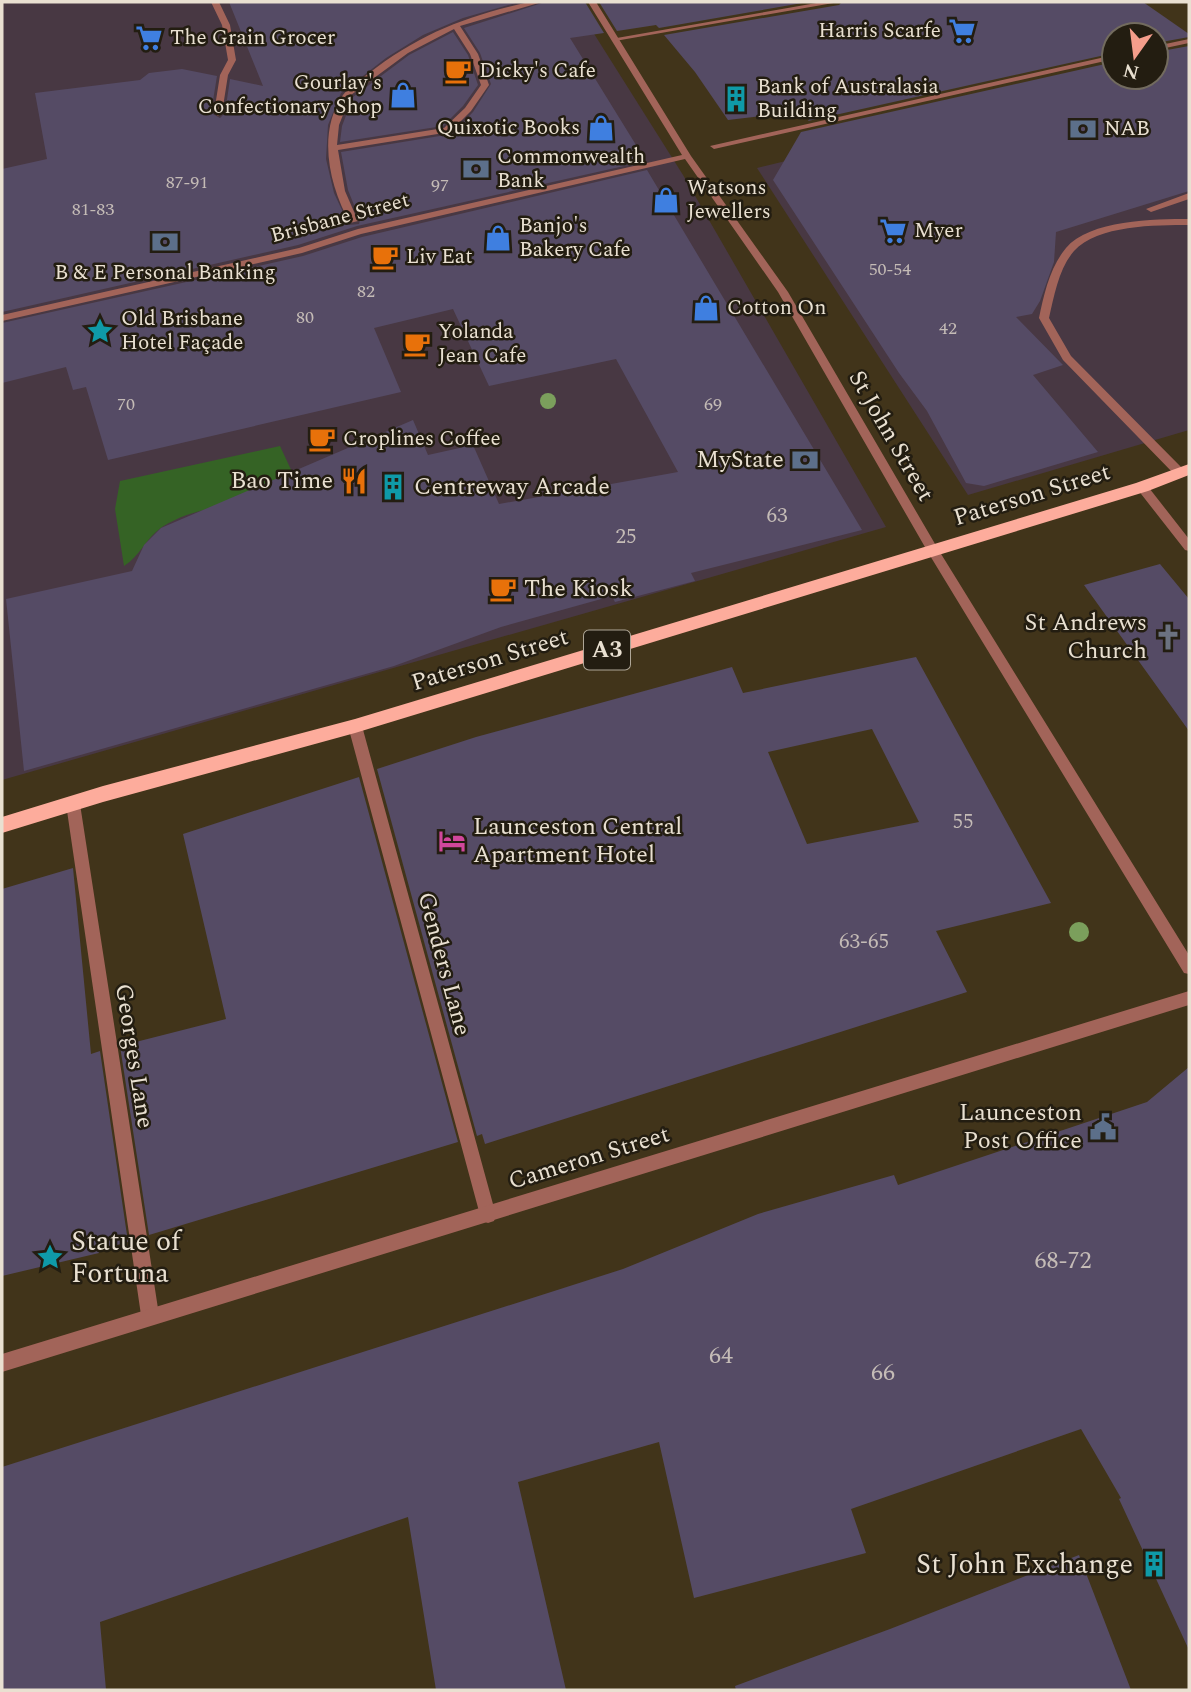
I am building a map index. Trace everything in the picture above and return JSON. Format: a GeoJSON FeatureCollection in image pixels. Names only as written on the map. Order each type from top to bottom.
{"type":"FeatureCollection","features":[{"type":"Feature","properties":{"kind":"highway","name":"Paterson Street"},"geometry":{"type":"LineString","coordinates":[[2,825],[355,726],[1142,487],[1184,471]]}},
{"type":"Feature","properties":{"kind":"street"},"geometry":{"type":"LineString","coordinates":[[215,2],[226,25],[232,60],[224,75],[218,113]]}},
{"type":"Feature","properties":{"kind":"street"},"geometry":{"type":"LineString","coordinates":[[354,221],[335,183],[333,148],[342,103],[348,94],[407,49],[456,26],[501,10],[538,2]]}},
{"type":"Feature","properties":{"kind":"street","name":"St John Street"},"geometry":{"type":"LineString","coordinates":[[592,2],[687,156],[783,292],[933,551],[1189,968]]}},
{"type":"Feature","properties":{"kind":"street"},"geometry":{"type":"LineString","coordinates":[[615,39],[835,2]]}},
{"type":"Feature","properties":{"kind":"street"},"geometry":{"type":"LineString","coordinates":[[333,148],[447,130],[458,120],[480,96],[485,85],[478,60],[465,36],[456,26]]}},
{"type":"Feature","properties":{"kind":"street"},"geometry":{"type":"LineString","coordinates":[[1170,45],[1189,41]]}},
{"type":"Feature","properties":{"kind":"street"},"geometry":{"type":"LineString","coordinates":[[714,146],[1100,60]]}},
{"type":"Feature","properties":{"kind":"street","name":"Brisbane Street"},"geometry":{"type":"LineString","coordinates":[[2,318],[302,250],[370,229],[687,156]]}},
{"type":"Feature","properties":{"kind":"street"},"geometry":{"type":"LineString","coordinates":[[1151,209],[1189,196]]}},
{"type":"Feature","properties":{"kind":"street"},"geometry":{"type":"LineString","coordinates":[[1184,471],[1067,358],[1044,318],[1049,296],[1072,246],[1094,234],[1157,221],[1189,222]]}},
{"type":"Feature","properties":{"kind":"street"},"geometry":{"type":"LineString","coordinates":[[1142,487],[1189,547]]}},
{"type":"Feature","properties":{"kind":"street","name":"Genders Lane"},"geometry":{"type":"LineString","coordinates":[[355,726],[488,1214]]}},
{"type":"Feature","properties":{"kind":"street","name":"Georges Lane"},"geometry":{"type":"LineString","coordinates":[[73,804],[150,1315]]}},
{"type":"Feature","properties":{"kind":"street","name":"Cameron Street"},"geometry":{"type":"LineString","coordinates":[[2,1363],[150,1315],[1189,998]]}},
{"type":"Feature","properties":{"kind":"shaded area"},"geometry":{"type":"Polygon","coordinates":[[[2,2],[574,2],[683,175],[886,527],[2,780],[2,2]]]}},
{"type":"Feature","properties":{"kind":"shaded area"},"geometry":{"type":"Polygon","coordinates":[[[1189,63],[1189,430],[968,495],[757,168],[1100,85],[1100,91],[1170,91],[1170,68],[1189,63]]]}},
{"type":"Feature","properties":{"kind":"green space"},"geometry":{"type":"Polygon","coordinates":[[[280,446],[307,504],[232,505],[195,512],[162,527],[124,566],[115,509],[120,481],[280,446]]]}},
{"type":"Feature","properties":{"kind":"building"},"geometry":{"type":"Polygon","coordinates":[[[229,2],[519,2],[463,18],[423,35],[386,58],[341,93],[328,125],[326,159],[334,193],[349,225],[359,224],[360,220],[348,190],[341,152],[452,134],[473,112],[491,84],[480,53],[464,28],[545,2],[585,2],[604,33],[570,38],[636,145],[632,146],[642,162],[357,226],[298,245],[2,312],[2,169],[47,159],[35,93],[140,80],[149,73],[182,69],[217,76],[211,113],[220,118],[225,113],[230,79],[263,86],[229,2]]]}},
{"type":"Feature","properties":{"kind":"building"},"geometry":{"type":"Polygon","coordinates":[[[599,2],[808,2],[659,28],[656,25],[617,31],[599,2]]]}},
{"type":"Feature","properties":{"kind":"building"},"geometry":{"type":"Polygon","coordinates":[[[842,2],[1143,2],[1189,34],[1189,37],[1170,40],[1170,21],[1100,21],[1100,56],[808,121],[815,110],[728,120],[695,72],[664,35],[839,5],[842,2]]]}},
{"type":"Feature","properties":{"kind":"building"},"geometry":{"type":"Polygon","coordinates":[[[453,32],[468,55],[478,85],[463,106],[443,126],[340,142],[342,126],[353,97],[409,55],[453,32]]]}},
{"type":"Feature","properties":{"kind":"building"},"geometry":{"type":"Polygon","coordinates":[[[1189,46],[1189,191],[1056,232],[1054,262],[1040,301],[1032,314],[1016,317],[1063,365],[1033,375],[1098,452],[984,486],[966,483],[927,411],[899,373],[773,180],[801,132],[1100,65],[1100,91],[1170,91],[1170,49],[1189,46]]]}},
{"type":"Feature","properties":{"kind":"building"},"geometry":{"type":"Polygon","coordinates":[[[647,170],[862,530],[691,573],[695,581],[615,602],[612,596],[501,627],[394,666],[24,771],[6,599],[132,571],[144,545],[161,528],[413,420],[428,455],[473,445],[499,504],[678,472],[616,359],[489,386],[453,309],[374,328],[401,392],[108,460],[86,387],[73,390],[66,367],[2,383],[2,323],[303,256],[362,237],[647,170]]]}},
{"type":"Feature","properties":{"kind":"building"},"geometry":{"type":"Polygon","coordinates":[[[1160,564],[1189,599],[1189,731],[1084,585],[1160,564]]]}},
{"type":"Feature","properties":{"kind":"building"},"geometry":{"type":"Polygon","coordinates":[[[916,657],[1051,903],[936,931],[967,992],[485,1144],[482,1134],[477,1136],[377,769],[476,737],[732,667],[743,693],[916,657]],[[872,729],[768,752],[807,844],[919,822],[872,729]]]}},
{"type":"Feature","properties":{"kind":"building"},"geometry":{"type":"Polygon","coordinates":[[[359,777],[458,1142],[149,1235],[120,1046],[226,1019],[183,834],[359,777]]]}},
{"type":"Feature","properties":{"kind":"building"},"geometry":{"type":"Polygon","coordinates":[[[73,868],[91,1054],[100,1051],[128,1242],[99,1250],[99,1253],[2,1276],[2,889],[73,868]]]}},
{"type":"Feature","properties":{"kind":"building"},"geometry":{"type":"Polygon","coordinates":[[[1189,1067],[1189,1650],[1119,1499],[1121,1498],[1081,1429],[851,1509],[866,1553],[694,1598],[659,1442],[518,1482],[566,1690],[436,1690],[408,1517],[100,1622],[106,1690],[2,1690],[2,1467],[623,1269],[758,1214],[894,1175],[898,1185],[1147,1102],[1189,1067]]]}},
{"type":"Feature","properties":{"kind":"building"},"geometry":{"type":"Polygon","coordinates":[[[1079,1555],[1131,1690],[736,1690],[735,1686],[1079,1555]]]}},
{"type":"Feature","properties":{"kind":"place","name":"Harris Scarfe"},"geometry":{"type":"Point","coordinates":[962,31]}},
{"type":"Feature","properties":{"kind":"place","name":"The Grain Grocer"},"geometry":{"type":"Point","coordinates":[149,38]}},
{"type":"Feature","properties":{"kind":"place","name":"Dicky's Cafe"},"geometry":{"type":"Point","coordinates":[458,71]}},
{"type":"Feature","properties":{"kind":"place","name":"Gourlay's Confectionary Shop"},"geometry":{"type":"Point","coordinates":[403,95]}},
{"type":"Feature","properties":{"kind":"place","name":"Bank of Australasia Building"},"geometry":{"type":"Point","coordinates":[736,99]}},
{"type":"Feature","properties":{"kind":"place","name":"Quixotic Books"},"geometry":{"type":"Point","coordinates":[601,128]}},
{"type":"Feature","properties":{"kind":"place","name":"NAB"},"geometry":{"type":"Point","coordinates":[1083,129]}},
{"type":"Feature","properties":{"kind":"place","name":"Commonwealth Bank"},"geometry":{"type":"Point","coordinates":[476,169]}},
{"type":"Feature","properties":{"kind":"place","name":"Watsons Jewellers"},"geometry":{"type":"Point","coordinates":[666,200]}},
{"type":"Feature","properties":{"kind":"place","name":"Myer"},"geometry":{"type":"Point","coordinates":[893,231]}},
{"type":"Feature","properties":{"kind":"place","name":"Banjo's Bakery Cafe"},"geometry":{"type":"Point","coordinates":[498,238]}},
{"type":"Feature","properties":{"kind":"place","name":"B & E Personal Banking"},"geometry":{"type":"Point","coordinates":[165,242]}},
{"type":"Feature","properties":{"kind":"place","name":"Liv Eat"},"geometry":{"type":"Point","coordinates":[385,257]}},
{"type":"Feature","properties":{"kind":"place","name":"Cotton On"},"geometry":{"type":"Point","coordinates":[706,308]}},
{"type":"Feature","properties":{"kind":"place","name":"Old Brisbane Hotel Façade"},"geometry":{"type":"Point","coordinates":[100,331]}},
{"type":"Feature","properties":{"kind":"place","name":"Yolanda Jean Cafe"},"geometry":{"type":"Point","coordinates":[417,344]}},
{"type":"Feature","properties":{"kind":"place","name":"Croplines Coffee"},"geometry":{"type":"Point","coordinates":[322,439]}},
{"type":"Feature","properties":{"kind":"place","name":"MyState"},"geometry":{"type":"Point","coordinates":[805,460]}},
{"type":"Feature","properties":{"kind":"place","name":"Bao Time"},"geometry":{"type":"Point","coordinates":[354,481]}},
{"type":"Feature","properties":{"kind":"place","name":"Centreway Arcade"},"geometry":{"type":"Point","coordinates":[393,487]}},
{"type":"Feature","properties":{"kind":"place","name":"The Kiosk"},"geometry":{"type":"Point","coordinates":[503,589]}},
{"type":"Feature","properties":{"kind":"place","name":"St Andrews Church"},"geometry":{"type":"Point","coordinates":[1168,637]}},
{"type":"Feature","properties":{"kind":"place","name":"Launceston Central Apartment Hotel"},"geometry":{"type":"Point","coordinates":[452,841]}},
{"type":"Feature","properties":{"kind":"place","name":"Launceston Post Office"},"geometry":{"type":"Point","coordinates":[1103,1127]}},
{"type":"Feature","properties":{"kind":"place","name":"Statue of Fortuna"},"geometry":{"type":"Point","coordinates":[50,1257]}},
{"type":"Feature","properties":{"kind":"place","name":"St John Exchange"},"geometry":{"type":"Point","coordinates":[1154,1564]}}]}
